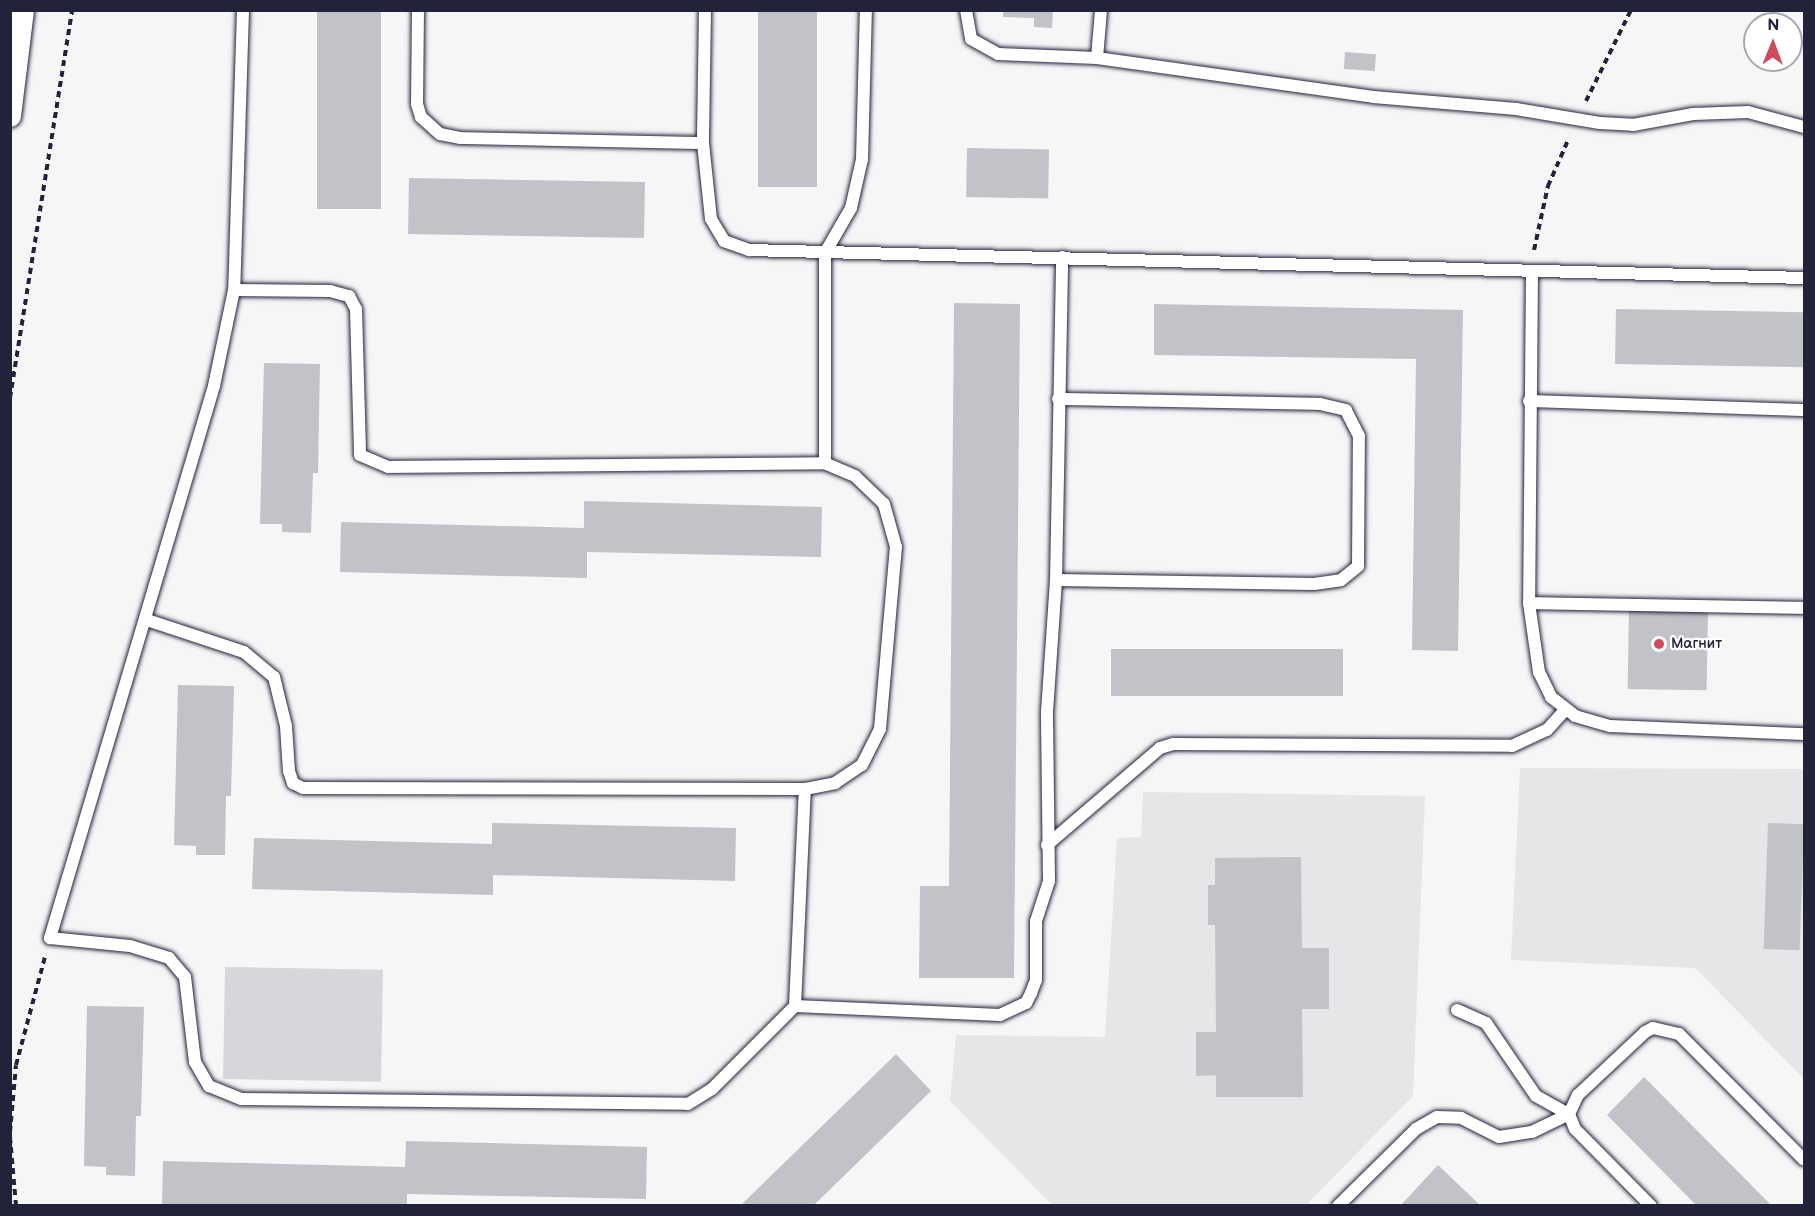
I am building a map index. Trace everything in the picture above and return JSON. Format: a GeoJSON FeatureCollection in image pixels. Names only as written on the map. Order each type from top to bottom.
{"type":"FeatureCollection","features":[{"type":"Feature","properties":{"kind":"street"},"geometry":{"type":"LineString","coordinates":[[10,116],[23,10]]}},
{"type":"Feature","properties":{"kind":"lane"},"geometry":{"type":"LineString","coordinates":[[243,10],[234,290],[214,386],[147,620],[50,938],[130,946],[169,958],[185,977],[195,1062],[209,1086],[242,1099],[688,1104],[712,1089],[795,1006],[805,789]]}},
{"type":"Feature","properties":{"kind":"lane"},"geometry":{"type":"LineString","coordinates":[[418,10],[417,104],[421,117],[440,134],[460,138],[703,143]]}},
{"type":"Feature","properties":{"kind":"lane"},"geometry":{"type":"LineString","coordinates":[[705,10],[703,143],[711,219],[724,241],[749,250],[1804,278]]}},
{"type":"Feature","properties":{"kind":"lane"},"geometry":{"type":"LineString","coordinates":[[825,463],[825,253],[851,208],[862,159],[866,10]]}},
{"type":"Feature","properties":{"kind":"lane"},"geometry":{"type":"LineString","coordinates":[[966,10],[971,39],[998,54],[1097,58],[1373,97],[1516,109],[1600,123],[1634,125],[1723,111],[1748,112],[1804,127]]}},
{"type":"Feature","properties":{"kind":"lane"},"geometry":{"type":"LineString","coordinates":[[1097,58],[1101,10]]}},
{"type":"Feature","properties":{"kind":"lane"},"geometry":{"type":"LineString","coordinates":[[795,1006],[1000,1016],[1014,1011],[1026,1002],[1036,980],[1036,921],[1049,880],[1047,712],[1056,580],[1062,258]]}},
{"type":"Feature","properties":{"kind":"lane"},"geometry":{"type":"LineString","coordinates":[[1532,272],[1529,401],[1529,603],[1539,672],[1551,697],[1575,716],[1610,726],[1804,734]]}},
{"type":"Feature","properties":{"kind":"lane"},"geometry":{"type":"LineString","coordinates":[[147,620],[244,652],[274,678],[286,726],[289,771],[293,783],[303,788],[805,789],[836,783],[862,765],[880,729],[896,547],[884,504],[855,476],[825,463],[376,465],[360,455],[356,309],[349,296],[330,291],[234,290]]}},
{"type":"Feature","properties":{"kind":"lane"},"geometry":{"type":"LineString","coordinates":[[1056,580],[1314,584],[1341,580],[1358,566],[1359,436],[1346,410],[1320,404],[1058,399]]}},
{"type":"Feature","properties":{"kind":"lane"},"geometry":{"type":"LineString","coordinates":[[1529,401],[1804,410]]}},
{"type":"Feature","properties":{"kind":"lane"},"geometry":{"type":"LineString","coordinates":[[1529,603],[1804,608]]}},
{"type":"Feature","properties":{"kind":"lane"},"geometry":{"type":"LineString","coordinates":[[1047,845],[1160,748],[1173,744],[1512,746],[1547,730],[1566,709]]}},
{"type":"Feature","properties":{"kind":"lane"},"geometry":{"type":"LineString","coordinates":[[1457,1010],[1486,1023],[1536,1096],[1569,1114],[1575,1129],[1651,1206]]}},
{"type":"Feature","properties":{"kind":"lane"},"geometry":{"type":"LineString","coordinates":[[1338,1206],[1416,1129],[1437,1117],[1461,1118],[1499,1137],[1532,1132],[1569,1114],[1578,1095],[1645,1032],[1662,1028],[1679,1034],[1804,1160]]}},
{"type":"Feature","properties":{"kind":"path"},"geometry":{"type":"LineString","coordinates":[[10,398],[72,10]]}},
{"type":"Feature","properties":{"kind":"path"},"geometry":{"type":"LineString","coordinates":[[10,1132],[16,1065],[50,938]]}},
{"type":"Feature","properties":{"kind":"path"},"geometry":{"type":"LineString","coordinates":[[10,1137],[16,1206]]}},
{"type":"Feature","properties":{"kind":"shaded area"},"geometry":{"type":"Polygon","coordinates":[[[1520,768],[1804,769],[1804,1079],[1695,968],[1511,960],[1520,768]]]}},
{"type":"Feature","properties":{"kind":"shaded area"},"geometry":{"type":"Polygon","coordinates":[[[1143,792],[1425,796],[1413,1096],[1306,1205],[1052,1205],[950,1101],[956,1035],[1105,1037],[1117,838],[1141,837],[1143,792]]]}},
{"type":"Feature","properties":{"kind":"shaded area"},"geometry":{"type":"Polygon","coordinates":[[[225,967],[383,970],[381,1082],[223,1079],[225,967]]]}},
{"type":"Feature","properties":{"kind":"building"},"geometry":{"type":"Polygon","coordinates":[[[317,10],[381,10],[381,209],[317,209],[317,10]]]}},
{"type":"Feature","properties":{"kind":"building"},"geometry":{"type":"Polygon","coordinates":[[[758,10],[817,10],[817,187],[758,187],[758,10]]]}},
{"type":"Feature","properties":{"kind":"building"},"geometry":{"type":"Polygon","coordinates":[[[1003,10],[1053,10],[1052,28],[1034,27],[1034,18],[1003,17],[1003,10]]]}},
{"type":"Feature","properties":{"kind":"building"},"geometry":{"type":"Polygon","coordinates":[[[1345,52],[1376,54],[1375,71],[1344,69],[1345,52]]]}},
{"type":"Feature","properties":{"kind":"building"},"geometry":{"type":"Polygon","coordinates":[[[967,148],[1049,149],[1048,198],[966,197],[967,148]]]}},
{"type":"Feature","properties":{"kind":"building"},"geometry":{"type":"Polygon","coordinates":[[[409,178],[645,182],[644,238],[408,234],[409,178]]]}},
{"type":"Feature","properties":{"kind":"building"},"geometry":{"type":"Polygon","coordinates":[[[954,303],[1020,304],[1014,978],[919,978],[920,886],[949,886],[954,303]]]}},
{"type":"Feature","properties":{"kind":"building"},"geometry":{"type":"Polygon","coordinates":[[[1154,304],[1463,310],[1458,651],[1412,650],[1416,359],[1154,355],[1154,304]]]}},
{"type":"Feature","properties":{"kind":"building"},"geometry":{"type":"Polygon","coordinates":[[[1616,309],[1804,312],[1803,367],[1615,364],[1616,309]]]}},
{"type":"Feature","properties":{"kind":"building"},"geometry":{"type":"Polygon","coordinates":[[[264,363],[320,364],[318,473],[313,473],[311,533],[282,532],[282,524],[260,524],[264,363]]]}},
{"type":"Feature","properties":{"kind":"building"},"geometry":{"type":"Polygon","coordinates":[[[584,501],[822,507],[821,557],[587,552],[587,578],[340,572],[341,522],[584,528],[584,501]]]}},
{"type":"Feature","properties":{"kind":"building"},"geometry":{"type":"Polygon","coordinates":[[[1629,609],[1708,610],[1707,690],[1628,689],[1629,609]]]}},
{"type":"Feature","properties":{"kind":"building"},"geometry":{"type":"Polygon","coordinates":[[[1111,649],[1343,649],[1343,696],[1111,696],[1111,649]]]}},
{"type":"Feature","properties":{"kind":"building"},"geometry":{"type":"Polygon","coordinates":[[[178,685],[234,686],[231,796],[226,796],[225,855],[196,855],[196,846],[174,845],[178,685]]]}},
{"type":"Feature","properties":{"kind":"building"},"geometry":{"type":"Polygon","coordinates":[[[492,823],[736,828],[735,881],[493,875],[493,895],[252,889],[254,838],[492,844],[492,823]]]}},
{"type":"Feature","properties":{"kind":"building"},"geometry":{"type":"Polygon","coordinates":[[[1768,823],[1804,824],[1800,950],[1764,949],[1768,823]]]}},
{"type":"Feature","properties":{"kind":"building"},"geometry":{"type":"Polygon","coordinates":[[[1301,857],[1302,948],[1329,948],[1329,1009],[1302,1009],[1303,1097],[1216,1097],[1216,1075],[1196,1076],[1196,1032],[1216,1032],[1215,925],[1208,925],[1208,885],[1215,885],[1215,858],[1301,857]]]}},
{"type":"Feature","properties":{"kind":"building"},"geometry":{"type":"Polygon","coordinates":[[[87,1006],[144,1007],[141,1116],[136,1116],[135,1176],[106,1175],[106,1167],[84,1166],[87,1006]]]}},
{"type":"Feature","properties":{"kind":"building"},"geometry":{"type":"Polygon","coordinates":[[[896,1054],[931,1091],[813,1206],[740,1206],[896,1054]]]}},
{"type":"Feature","properties":{"kind":"building"},"geometry":{"type":"Polygon","coordinates":[[[1644,1077],[1772,1206],[1697,1206],[1607,1115],[1644,1077]]]}},
{"type":"Feature","properties":{"kind":"building"},"geometry":{"type":"Polygon","coordinates":[[[406,1141],[647,1147],[646,1199],[407,1194],[407,1206],[162,1206],[163,1161],[405,1167],[406,1141]]]}},
{"type":"Feature","properties":{"kind":"building"},"geometry":{"type":"Polygon","coordinates":[[[1438,1165],[1481,1206],[1400,1206],[1438,1165]]]}},
{"type":"Feature","properties":{"kind":"place","name":"Магнит"},"geometry":{"type":"Point","coordinates":[1659,644]}}]}
